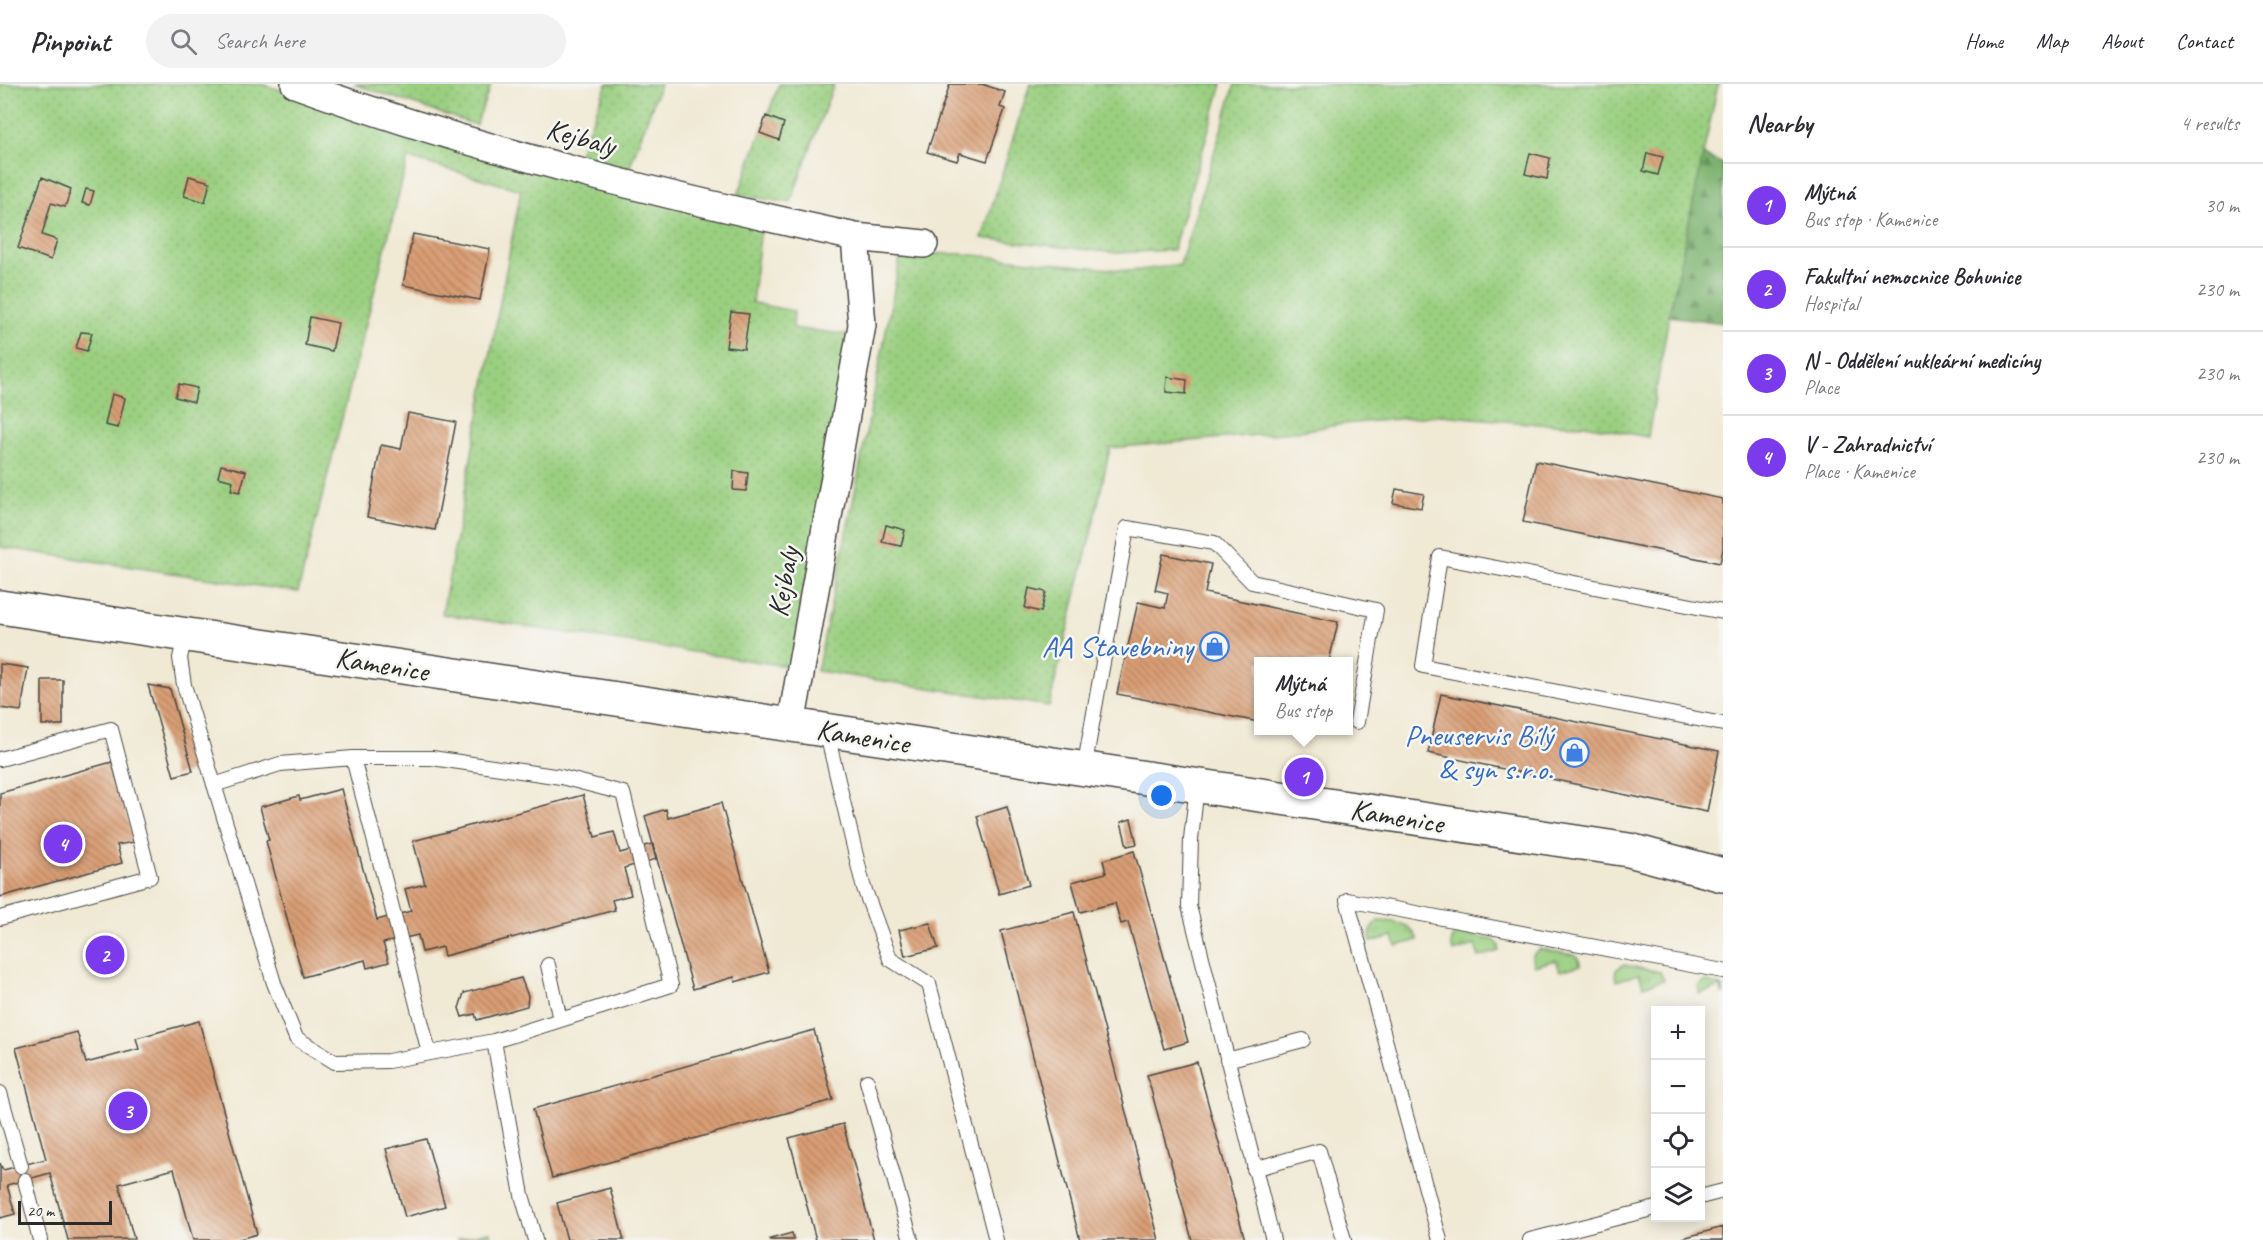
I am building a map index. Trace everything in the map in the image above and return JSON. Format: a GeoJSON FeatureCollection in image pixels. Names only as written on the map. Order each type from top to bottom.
{"type":"FeatureCollection","features":[{"type":"Feature","properties":{"kind":"street","name":"Kejbaly"},"geometry":{"type":"LineString","coordinates":[[295,84],[470,141],[572,169],[855,237],[924,244]]}},
{"type":"Feature","properties":{"kind":"street","name":"Kejbaly"},"geometry":{"type":"LineString","coordinates":[[791,725],[862,325],[855,237]]}},
{"type":"Feature","properties":{"kind":"street","name":"Kamenice"},"geometry":{"type":"LineString","coordinates":[[0,607],[1629,850],[1723,875]]}},
{"type":"Feature","properties":{"kind":"lane"},"geometry":{"type":"LineString","coordinates":[[1083,769],[1127,528],[1214,543],[1252,582],[1376,610],[1357,722]]}},
{"type":"Feature","properties":{"kind":"lane"},"geometry":{"type":"LineString","coordinates":[[1723,612],[1440,557],[1423,666],[1723,724]]}},
{"type":"Feature","properties":{"kind":"lane"},"geometry":{"type":"LineString","coordinates":[[184,635],[180,658],[184,685],[214,785],[274,983],[296,1038],[334,1062],[388,1061],[494,1041],[671,985],[623,793],[561,777],[432,758],[353,758],[280,764],[214,785]]}},
{"type":"Feature","properties":{"kind":"lane"},"geometry":{"type":"LineString","coordinates":[[0,759],[111,729],[150,877],[0,918]]}},
{"type":"Feature","properties":{"kind":"lane"},"geometry":{"type":"LineString","coordinates":[[826,730],[863,885],[890,959],[929,984],[996,1240]]}},
{"type":"Feature","properties":{"kind":"lane"},"geometry":{"type":"LineString","coordinates":[[353,758],[429,1053]]}},
{"type":"Feature","properties":{"kind":"lane"},"geometry":{"type":"LineString","coordinates":[[1197,786],[1191,839],[1189,906],[1273,1240]]}},
{"type":"Feature","properties":{"kind":"lane"},"geometry":{"type":"LineString","coordinates":[[1440,1240],[1347,900],[1723,971]]}},
{"type":"Feature","properties":{"kind":"lane"},"geometry":{"type":"LineString","coordinates":[[548,964],[560,1020]]}},
{"type":"Feature","properties":{"kind":"lane"},"geometry":{"type":"LineString","coordinates":[[1227,1060],[1303,1040]]}},
{"type":"Feature","properties":{"kind":"lane"},"geometry":{"type":"LineString","coordinates":[[494,1041],[522,1195],[535,1240]]}},
{"type":"Feature","properties":{"kind":"lane"},"geometry":{"type":"LineString","coordinates":[[867,1081],[911,1240]]}},
{"type":"Feature","properties":{"kind":"lane"},"geometry":{"type":"LineString","coordinates":[[0,1092],[21,1166]]}},
{"type":"Feature","properties":{"kind":"lane"},"geometry":{"type":"LineString","coordinates":[[1254,1169],[1319,1151],[1344,1240]]}},
{"type":"Feature","properties":{"kind":"lane"},"geometry":{"type":"LineString","coordinates":[[25,1180],[39,1240]]}},
{"type":"Feature","properties":{"kind":"lane"},"geometry":{"type":"LineString","coordinates":[[1705,1196],[1723,1191]]}},
{"type":"Feature","properties":{"kind":"lane"},"geometry":{"type":"LineString","coordinates":[[1530,1240],[1651,1209]]}},
{"type":"Feature","properties":{"kind":"green space"},"geometry":{"type":"Polygon","coordinates":[[[0,84],[261,84],[437,137],[761,228],[752,303],[794,311],[793,328],[850,335],[793,667],[442,614],[521,190],[408,158],[298,592],[0,547],[0,84]]]}},
{"type":"Feature","properties":{"kind":"green space"},"geometry":{"type":"Polygon","coordinates":[[[354,84],[491,84],[476,125],[354,84]]]}},
{"type":"Feature","properties":{"kind":"green space"},"geometry":{"type":"Polygon","coordinates":[[[607,84],[660,84],[629,169],[578,156],[607,84]]]}},
{"type":"Feature","properties":{"kind":"green space"},"geometry":{"type":"Polygon","coordinates":[[[779,84],[834,84],[790,203],[738,195],[779,84]]]}},
{"type":"Feature","properties":{"kind":"green space"},"geometry":{"type":"Polygon","coordinates":[[[1030,84],[1222,84],[1173,250],[1116,253],[982,238],[1030,84]]]}},
{"type":"Feature","properties":{"kind":"green space"},"geometry":{"type":"Polygon","coordinates":[[[1235,84],[1718,84],[1669,316],[1648,437],[1585,425],[1539,424],[1441,415],[1344,424],[1293,432],[1110,448],[1049,706],[817,671],[853,502],[901,253],[963,254],[1130,271],[1180,265],[1235,84]]]}},
{"type":"Feature","properties":{"kind":"green space"},"geometry":{"type":"Polygon","coordinates":[[[1703,155],[1723,164],[1723,323],[1669,316],[1703,155]]]}},
{"type":"Feature","properties":{"kind":"green space"},"geometry":{"type":"Polygon","coordinates":[[[1378,921],[1402,924],[1415,934],[1418,940],[1396,946],[1393,936],[1371,942],[1370,933],[1378,921]]]}},
{"type":"Feature","properties":{"kind":"green space"},"geometry":{"type":"Polygon","coordinates":[[[1460,934],[1494,940],[1499,945],[1499,951],[1479,957],[1475,945],[1453,952],[1451,944],[1453,937],[1460,934]]]}},
{"type":"Feature","properties":{"kind":"green space"},"geometry":{"type":"Polygon","coordinates":[[[1540,949],[1574,955],[1581,965],[1560,971],[1556,960],[1534,966],[1532,956],[1540,949]]]}},
{"type":"Feature","properties":{"kind":"green space"},"geometry":{"type":"Polygon","coordinates":[[[1624,965],[1660,972],[1664,980],[1643,986],[1639,974],[1616,981],[1616,971],[1624,965]]]}},
{"type":"Feature","properties":{"kind":"green space"},"geometry":{"type":"Polygon","coordinates":[[[1705,981],[1723,987],[1723,995],[1720,987],[1699,994],[1698,986],[1705,981]]]}},
{"type":"Feature","properties":{"kind":"green space"},"geometry":{"type":"Polygon","coordinates":[[[490,1232],[493,1240],[456,1240],[490,1232]]]}},
{"type":"Feature","properties":{"kind":"building"},"geometry":{"type":"Polygon","coordinates":[[[950,84],[982,84],[1005,92],[1000,107],[1005,109],[987,161],[960,153],[957,161],[927,152],[950,84]]]}},
{"type":"Feature","properties":{"kind":"building"},"geometry":{"type":"Polygon","coordinates":[[[766,116],[784,123],[779,140],[760,133],[766,116]]]}},
{"type":"Feature","properties":{"kind":"building"},"geometry":{"type":"Polygon","coordinates":[[[1530,153],[1550,158],[1547,179],[1525,174],[1530,153]]]}},
{"type":"Feature","properties":{"kind":"building"},"geometry":{"type":"Polygon","coordinates":[[[1647,153],[1663,157],[1658,175],[1643,171],[1647,153]]]}},
{"type":"Feature","properties":{"kind":"building"},"geometry":{"type":"Polygon","coordinates":[[[189,176],[210,182],[205,202],[184,196],[189,176]]]}},
{"type":"Feature","properties":{"kind":"building"},"geometry":{"type":"Polygon","coordinates":[[[42,177],[71,189],[65,207],[51,203],[42,235],[57,240],[51,260],[18,248],[42,177]]]}},
{"type":"Feature","properties":{"kind":"building"},"geometry":{"type":"Polygon","coordinates":[[[86,189],[94,191],[90,205],[82,203],[86,189]]]}},
{"type":"Feature","properties":{"kind":"building"},"geometry":{"type":"Polygon","coordinates":[[[413,234],[490,249],[480,300],[403,285],[413,234]]]}},
{"type":"Feature","properties":{"kind":"building"},"geometry":{"type":"Polygon","coordinates":[[[731,312],[749,314],[744,349],[726,347],[731,312]]]}},
{"type":"Feature","properties":{"kind":"building"},"geometry":{"type":"Polygon","coordinates":[[[310,317],[338,323],[332,351],[305,345],[310,317]]]}},
{"type":"Feature","properties":{"kind":"building"},"geometry":{"type":"Polygon","coordinates":[[[81,332],[92,333],[87,351],[76,348],[81,332]]]}},
{"type":"Feature","properties":{"kind":"building"},"geometry":{"type":"Polygon","coordinates":[[[1167,377],[1187,380],[1186,394],[1166,392],[1167,377]]]}},
{"type":"Feature","properties":{"kind":"building"},"geometry":{"type":"Polygon","coordinates":[[[179,384],[197,388],[194,402],[175,397],[179,384]]]}},
{"type":"Feature","properties":{"kind":"building"},"geometry":{"type":"Polygon","coordinates":[[[112,394],[125,398],[118,428],[105,425],[112,394]]]}},
{"type":"Feature","properties":{"kind":"building"},"geometry":{"type":"Polygon","coordinates":[[[408,413],[456,422],[435,530],[367,517],[381,445],[401,449],[408,413]]]}},
{"type":"Feature","properties":{"kind":"building"},"geometry":{"type":"Polygon","coordinates":[[[1536,461],[1723,499],[1723,549],[1720,563],[1523,522],[1536,461]]]}},
{"type":"Feature","properties":{"kind":"building"},"geometry":{"type":"Polygon","coordinates":[[[221,465],[246,471],[240,492],[231,490],[233,481],[218,477],[221,465]]]}},
{"type":"Feature","properties":{"kind":"building"},"geometry":{"type":"Polygon","coordinates":[[[734,471],[748,473],[746,491],[733,490],[734,471]]]}},
{"type":"Feature","properties":{"kind":"building"},"geometry":{"type":"Polygon","coordinates":[[[1396,489],[1424,494],[1421,508],[1393,503],[1396,489]]]}},
{"type":"Feature","properties":{"kind":"building"},"geometry":{"type":"Polygon","coordinates":[[[886,525],[905,530],[901,546],[882,542],[886,525]]]}},
{"type":"Feature","properties":{"kind":"building"},"geometry":{"type":"Polygon","coordinates":[[[1163,554],[1211,564],[1205,593],[1338,622],[1330,657],[1254,657],[1254,721],[1117,694],[1138,602],[1165,608],[1168,593],[1155,590],[1163,554]]]}},
{"type":"Feature","properties":{"kind":"building"},"geometry":{"type":"Polygon","coordinates":[[[1029,588],[1046,592],[1041,612],[1025,608],[1029,588]]]}},
{"type":"Feature","properties":{"kind":"building"},"geometry":{"type":"Polygon","coordinates":[[[0,664],[28,668],[21,711],[0,708],[0,664]]]}},
{"type":"Feature","properties":{"kind":"building"},"geometry":{"type":"Polygon","coordinates":[[[42,680],[63,680],[63,725],[42,725],[42,680]]]}},
{"type":"Feature","properties":{"kind":"building"},"geometry":{"type":"Polygon","coordinates":[[[148,685],[170,689],[193,771],[174,776],[148,685]]]}},
{"type":"Feature","properties":{"kind":"building","name":"Pneuservis Bílý & syn s.r.o."},"geometry":{"type":"Polygon","coordinates":[[[1441,694],[1719,751],[1707,812],[1428,753],[1441,694]]]}},
{"type":"Feature","properties":{"kind":"building"},"geometry":{"type":"Polygon","coordinates":[[[112,762],[134,842],[117,845],[122,863],[0,897],[0,793],[112,762]]]}},
{"type":"Feature","properties":{"kind":"building"},"geometry":{"type":"Polygon","coordinates":[[[341,789],[377,920],[411,911],[405,889],[425,884],[413,841],[583,795],[595,837],[614,832],[620,853],[652,844],[656,859],[624,868],[631,895],[612,900],[615,910],[444,956],[442,947],[422,952],[418,935],[383,943],[389,962],[367,968],[365,960],[303,977],[266,841],[269,840],[260,807],[299,796],[300,800],[341,789]]]}},
{"type":"Feature","properties":{"kind":"building"},"geometry":{"type":"Polygon","coordinates":[[[721,803],[769,972],[735,982],[734,977],[693,989],[645,816],[666,809],[668,818],[721,803]]]}},
{"type":"Feature","properties":{"kind":"building"},"geometry":{"type":"Polygon","coordinates":[[[1007,807],[1029,885],[999,894],[977,816],[1007,807]]]}},
{"type":"Feature","properties":{"kind":"building"},"geometry":{"type":"Polygon","coordinates":[[[1131,819],[1137,844],[1127,846],[1121,822],[1131,819]]]}},
{"type":"Feature","properties":{"kind":"building"},"geometry":{"type":"Polygon","coordinates":[[[1134,851],[1188,1042],[1164,1049],[1128,922],[1121,924],[1115,903],[1080,912],[1072,882],[1106,873],[1103,860],[1134,851]]]}},
{"type":"Feature","properties":{"kind":"building"},"geometry":{"type":"Polygon","coordinates":[[[1074,912],[1159,1240],[1080,1240],[1001,931],[1074,912]]]}},
{"type":"Feature","properties":{"kind":"building"},"geometry":{"type":"Polygon","coordinates":[[[930,923],[938,948],[905,956],[899,930],[930,923]]]}},
{"type":"Feature","properties":{"kind":"building"},"geometry":{"type":"Polygon","coordinates":[[[521,978],[528,996],[527,1006],[477,1020],[475,1014],[462,1017],[459,1008],[464,993],[521,978]]]}},
{"type":"Feature","properties":{"kind":"building"},"geometry":{"type":"Polygon","coordinates":[[[199,1021],[257,1234],[236,1240],[193,1240],[174,1169],[119,1184],[134,1239],[68,1240],[50,1173],[7,1185],[15,1214],[0,1218],[0,1163],[3,1170],[46,1159],[16,1048],[77,1032],[86,1063],[139,1049],[136,1038],[199,1021]]]}},
{"type":"Feature","properties":{"kind":"building"},"geometry":{"type":"Polygon","coordinates":[[[814,1030],[833,1100],[552,1178],[533,1109],[814,1030]]]}},
{"type":"Feature","properties":{"kind":"building"},"geometry":{"type":"Polygon","coordinates":[[[1197,1062],[1245,1240],[1192,1240],[1147,1075],[1197,1062]]]}},
{"type":"Feature","properties":{"kind":"building"},"geometry":{"type":"Polygon","coordinates":[[[843,1124],[874,1240],[816,1240],[789,1138],[843,1124]]]}},
{"type":"Feature","properties":{"kind":"building"},"geometry":{"type":"Polygon","coordinates":[[[426,1139],[445,1206],[405,1217],[386,1149],[426,1139]]]}},
{"type":"Feature","properties":{"kind":"building"},"geometry":{"type":"Polygon","coordinates":[[[610,1188],[624,1240],[567,1240],[557,1203],[610,1188]]]}},
{"type":"Feature","properties":{"kind":"building"},"geometry":{"type":"Polygon","coordinates":[[[1723,1227],[1723,1240],[1679,1240],[1679,1239],[1723,1227]]]}},
{"type":"Feature","properties":{"kind":"building"},"geometry":{"type":"Polygon","coordinates":[[[792,1233],[794,1240],[770,1240],[770,1239],[792,1233]]]}},
{"type":"Feature","properties":{"kind":"place","name":"AA Stavebniny"},"geometry":{"type":"Point","coordinates":[1214,646]}},
{"type":"Feature","properties":{"kind":"place","name":"Pneuservis Bílý & syn s.r.o."},"geometry":{"type":"Point","coordinates":[1574,752]}},
{"type":"Feature","properties":{"kind":"place","name":"Mýtná"},"geometry":{"type":"Point","coordinates":[1304,777]}},
{"type":"Feature","properties":{"kind":"place","name":"V - Zahradnictví"},"geometry":{"type":"Point","coordinates":[63,844]}},
{"type":"Feature","properties":{"kind":"place","name":"Fakultní nemocnice Bohunice"},"geometry":{"type":"Point","coordinates":[105,955]}},
{"type":"Feature","properties":{"kind":"place","name":"N - Oddělení nukleární medicíny"},"geometry":{"type":"Point","coordinates":[128,1111]}}]}
